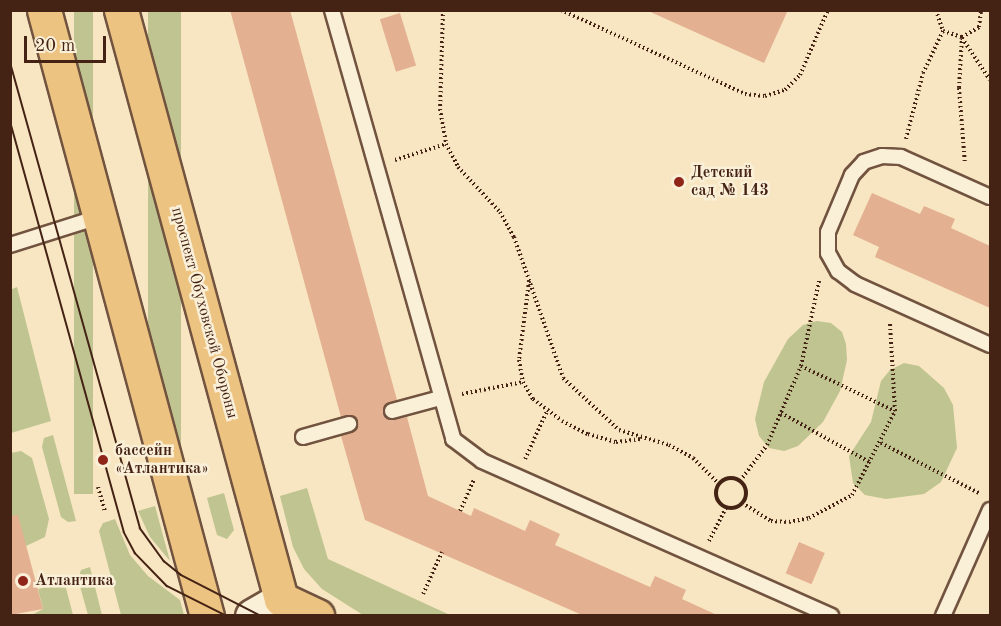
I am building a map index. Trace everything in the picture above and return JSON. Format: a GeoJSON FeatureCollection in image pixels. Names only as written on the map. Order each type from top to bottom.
{"type":"FeatureCollection","features":[{"type":"Feature","properties":{"kind":"main road"},"geometry":{"type":"LineString","coordinates":[[44,10],[207,615]]}},
{"type":"Feature","properties":{"kind":"main road","name":"проспект Обуховской Обороны"},"geometry":{"type":"LineString","coordinates":[[121,10],[283,607]]}},
{"type":"Feature","properties":{"kind":"main road"},"geometry":{"type":"LineString","coordinates":[[283,607],[317,615]]}},
{"type":"Feature","properties":{"kind":"street"},"geometry":{"type":"LineString","coordinates":[[252,615],[283,607]]}},
{"type":"Feature","properties":{"kind":"lane"},"geometry":{"type":"LineString","coordinates":[[332,10],[374,166],[453,440],[482,461],[831,615]]}},
{"type":"Feature","properties":{"kind":"lane"},"geometry":{"type":"LineString","coordinates":[[990,197],[901,157],[882,156],[864,162],[852,175],[828,232],[828,253],[838,271],[855,284],[990,345]]}},
{"type":"Feature","properties":{"kind":"lane"},"geometry":{"type":"LineString","coordinates":[[10,245],[99,217]]}},
{"type":"Feature","properties":{"kind":"lane"},"geometry":{"type":"LineString","coordinates":[[392,411],[440,398]]}},
{"type":"Feature","properties":{"kind":"lane"},"geometry":{"type":"LineString","coordinates":[[303,436],[349,424]]}},
{"type":"Feature","properties":{"kind":"lane"},"geometry":{"type":"LineString","coordinates":[[943,615],[990,510]]}},
{"type":"Feature","properties":{"kind":"path"},"geometry":{"type":"LineString","coordinates":[[443,10],[440,109],[446,144],[458,167],[500,212],[514,237],[563,378],[619,430],[669,445],[693,458],[718,484],[719,502],[726,507]]}},
{"type":"Feature","properties":{"kind":"path"},"geometry":{"type":"LineString","coordinates":[[561,10],[745,94],[765,96],[786,90],[800,75],[828,10]]}},
{"type":"Feature","properties":{"kind":"path"},"geometry":{"type":"LineString","coordinates":[[901,157],[923,74],[943,31],[936,10]]}},
{"type":"Feature","properties":{"kind":"path"},"geometry":{"type":"LineString","coordinates":[[962,37],[979,27],[981,10]]}},
{"type":"Feature","properties":{"kind":"path"},"geometry":{"type":"LineString","coordinates":[[943,31],[962,37],[990,81]]}},
{"type":"Feature","properties":{"kind":"path"},"geometry":{"type":"LineString","coordinates":[[962,37],[959,88],[966,186]]}},
{"type":"Feature","properties":{"kind":"path"},"geometry":{"type":"LineString","coordinates":[[374,166],[446,144]]}},
{"type":"Feature","properties":{"kind":"path"},"geometry":{"type":"LineString","coordinates":[[740,481],[755,465],[801,366],[828,253]]}},
{"type":"Feature","properties":{"kind":"path"},"geometry":{"type":"LineString","coordinates":[[529,280],[519,341],[523,382],[533,399],[547,411],[588,434],[616,442],[644,439]]}},
{"type":"Feature","properties":{"kind":"path"},"geometry":{"type":"LineString","coordinates":[[742,502],[771,521],[809,518],[852,495],[871,463],[896,411],[889,299]]}},
{"type":"Feature","properties":{"kind":"path"},"geometry":{"type":"LineString","coordinates":[[801,366],[896,411]]}},
{"type":"Feature","properties":{"kind":"path"},"geometry":{"type":"LineString","coordinates":[[440,398],[523,382]]}},
{"type":"Feature","properties":{"kind":"path"},"geometry":{"type":"LineString","coordinates":[[517,476],[547,411]]}},
{"type":"Feature","properties":{"kind":"path"},"geometry":{"type":"LineString","coordinates":[[781,413],[871,463]]}},
{"type":"Feature","properties":{"kind":"path"},"geometry":{"type":"LineString","coordinates":[[881,443],[990,498]]}},
{"type":"Feature","properties":{"kind":"path"},"geometry":{"type":"LineString","coordinates":[[460,511],[482,461]]}},
{"type":"Feature","properties":{"kind":"path"},"geometry":{"type":"LineString","coordinates":[[718,484],[727,478],[740,481]]}},
{"type":"Feature","properties":{"kind":"path"},"geometry":{"type":"LineString","coordinates":[[701,558],[726,507],[742,502],[746,494],[740,481]]}},
{"type":"Feature","properties":{"kind":"path"},"geometry":{"type":"LineString","coordinates":[[98,487],[105,512]]}},
{"type":"Feature","properties":{"kind":"path"},"geometry":{"type":"LineString","coordinates":[[423,594],[442,552]]}},
{"type":"Feature","properties":{"kind":"green space"},"geometry":{"type":"Polygon","coordinates":[[[74,11],[93,11],[93,494],[74,494],[74,11]]]}},
{"type":"Feature","properties":{"kind":"green space"},"geometry":{"type":"Polygon","coordinates":[[[148,11],[181,11],[181,473],[148,473],[148,11]]]}},
{"type":"Feature","properties":{"kind":"green space"},"geometry":{"type":"Polygon","coordinates":[[[17,287],[51,421],[11,433],[10,290],[17,287]]]}},
{"type":"Feature","properties":{"kind":"green space"},"geometry":{"type":"Polygon","coordinates":[[[817,321],[831,323],[842,332],[846,344],[847,360],[840,391],[823,422],[798,446],[784,451],[769,448],[759,436],[755,419],[764,382],[788,339],[803,325],[817,321]]]}},
{"type":"Feature","properties":{"kind":"green space"},"geometry":{"type":"Polygon","coordinates":[[[904,363],[919,366],[944,388],[953,405],[957,448],[941,482],[924,494],[886,499],[865,495],[853,483],[849,456],[871,422],[881,381],[890,370],[904,363]]]}},
{"type":"Feature","properties":{"kind":"green space"},"geometry":{"type":"Polygon","coordinates":[[[53,435],[76,521],[68,522],[61,517],[42,447],[44,438],[53,435]]]}},
{"type":"Feature","properties":{"kind":"green space"},"geometry":{"type":"Polygon","coordinates":[[[21,451],[32,458],[49,519],[45,537],[26,546],[11,534],[11,453],[21,451]]]}},
{"type":"Feature","properties":{"kind":"green space"},"geometry":{"type":"Polygon","coordinates":[[[307,488],[328,559],[450,615],[363,615],[322,589],[304,569],[293,547],[280,496],[307,488]]]}},
{"type":"Feature","properties":{"kind":"green space"},"geometry":{"type":"Polygon","coordinates":[[[224,493],[234,530],[227,539],[217,535],[207,498],[224,493]]]}},
{"type":"Feature","properties":{"kind":"green space"},"geometry":{"type":"Polygon","coordinates":[[[155,506],[170,561],[150,537],[138,511],[155,506]]]}},
{"type":"Feature","properties":{"kind":"green space"},"geometry":{"type":"Polygon","coordinates":[[[115,519],[130,555],[148,576],[180,600],[184,615],[121,615],[99,531],[103,523],[115,519]]]}},
{"type":"Feature","properties":{"kind":"green space"},"geometry":{"type":"Polygon","coordinates":[[[90,567],[102,615],[88,615],[78,579],[81,570],[90,567]]]}},
{"type":"Feature","properties":{"kind":"green space"},"geometry":{"type":"Polygon","coordinates":[[[59,584],[66,588],[73,615],[32,615],[43,609],[38,589],[59,584]]]}},
{"type":"Feature","properties":{"kind":"building"},"geometry":{"type":"Polygon","coordinates":[[[230,10],[290,10],[397,400],[385,405],[384,414],[390,420],[407,417],[428,496],[471,516],[474,508],[525,531],[530,520],[560,534],[555,545],[650,587],[655,576],[686,590],[682,599],[717,615],[582,615],[365,520],[341,436],[355,431],[358,422],[352,416],[341,417],[230,10]]]}},
{"type":"Feature","properties":{"kind":"building"},"geometry":{"type":"Polygon","coordinates":[[[646,10],[788,10],[764,63],[646,10]]]}},
{"type":"Feature","properties":{"kind":"building"},"geometry":{"type":"Polygon","coordinates":[[[400,13],[416,66],[396,72],[380,19],[400,13]]]}},
{"type":"Feature","properties":{"kind":"building"},"geometry":{"type":"Polygon","coordinates":[[[872,193],[920,214],[924,206],[955,219],[951,228],[990,246],[990,308],[875,257],[879,247],[853,235],[872,193]]]}},
{"type":"Feature","properties":{"kind":"building","name":"Атлантика"},"geometry":{"type":"Polygon","coordinates":[[[18,515],[43,609],[10,615],[10,516],[18,515]]]}},
{"type":"Feature","properties":{"kind":"building"},"geometry":{"type":"Polygon","coordinates":[[[799,542],[825,553],[811,584],[786,573],[799,542]]]}},
{"type":"Feature","properties":{"kind":"tram line"},"geometry":{"type":"LineString","coordinates":[[10,61],[140,528],[164,561],[181,575],[261,616]]}},
{"type":"Feature","properties":{"kind":"tram line"},"geometry":{"type":"LineString","coordinates":[[10,120],[124,532],[135,553],[167,586],[227,616]]}},
{"type":"Feature","properties":{"kind":"place","name":"Детский сад № 143"},"geometry":{"type":"Point","coordinates":[679,182]}},
{"type":"Feature","properties":{"kind":"place","name":"бассейн «Атлантика»"},"geometry":{"type":"Point","coordinates":[103,460]}},
{"type":"Feature","properties":{"kind":"place","name":"Атлантика"},"geometry":{"type":"Point","coordinates":[23,581]}}]}
